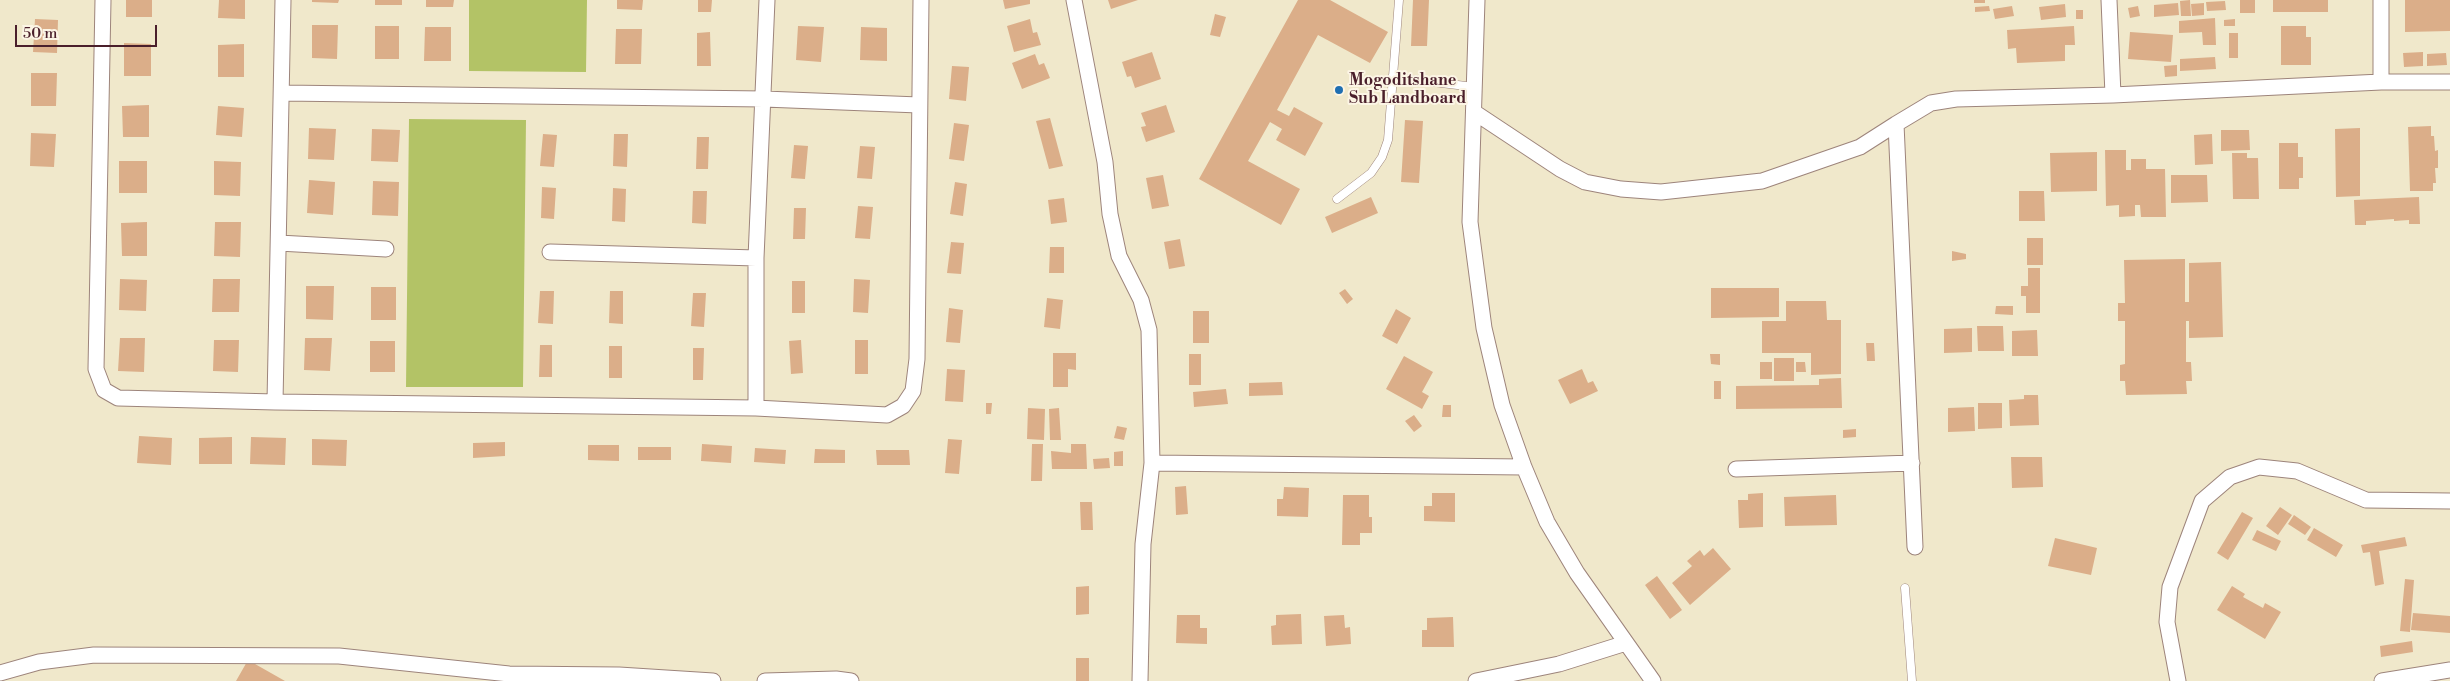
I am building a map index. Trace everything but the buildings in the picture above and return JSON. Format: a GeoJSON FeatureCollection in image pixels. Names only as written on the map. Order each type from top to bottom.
{"type":"FeatureCollection","features":[{"type":"Feature","properties":{"kind":"street"},"geometry":{"type":"LineString","coordinates":[[103,0],[96,369],[104,390],[118,398],[275,402],[756,408],[888,415],[904,406],[913,391],[917,359],[921,0]]}},
{"type":"Feature","properties":{"kind":"street"},"geometry":{"type":"LineString","coordinates":[[275,402],[283,0]]}},
{"type":"Feature","properties":{"kind":"street"},"geometry":{"type":"LineString","coordinates":[[756,408],[756,258],[767,0]]}},
{"type":"Feature","properties":{"kind":"street"},"geometry":{"type":"LineString","coordinates":[[1074,0],[1105,162],[1111,223],[1119,256],[1141,300],[1149,330],[1152,463],[1142,544],[1140,681]]}},
{"type":"Feature","properties":{"kind":"street"},"geometry":{"type":"LineString","coordinates":[[1477,0],[1470,222],[1483,318],[1502,406],[1524,467],[1547,522],[1577,573],[1653,681]]}},
{"type":"Feature","properties":{"kind":"street"},"geometry":{"type":"LineString","coordinates":[[2109,0],[2113,95]]}},
{"type":"Feature","properties":{"kind":"street"},"geometry":{"type":"LineString","coordinates":[[2381,0],[2381,82]]}},
{"type":"Feature","properties":{"kind":"street"},"geometry":{"type":"LineString","coordinates":[[1474,112],[1560,169],[1585,182],[1622,189],[1661,192],[1762,181],[1860,148],[1931,104],[1956,99],[2113,95],[2381,82],[2450,82]]}},
{"type":"Feature","properties":{"kind":"street"},"geometry":{"type":"LineString","coordinates":[[282,93],[764,99],[919,105]]}},
{"type":"Feature","properties":{"kind":"street"},"geometry":{"type":"LineString","coordinates":[[1896,124],[1915,546]]}},
{"type":"Feature","properties":{"kind":"street"},"geometry":{"type":"LineString","coordinates":[[278,243],[386,249]]}},
{"type":"Feature","properties":{"kind":"street"},"geometry":{"type":"LineString","coordinates":[[550,252],[756,258]]}},
{"type":"Feature","properties":{"kind":"street"},"geometry":{"type":"LineString","coordinates":[[1152,463],[1524,467]]}},
{"type":"Feature","properties":{"kind":"street"},"geometry":{"type":"LineString","coordinates":[[1736,469],[1912,463]]}},
{"type":"Feature","properties":{"kind":"street"},"geometry":{"type":"LineString","coordinates":[[2178,681],[2167,622],[2170,587],[2202,501],[2230,477],[2259,467],[2297,471],[2366,500],[2450,501]]}},
{"type":"Feature","properties":{"kind":"street"},"geometry":{"type":"LineString","coordinates":[[1476,681],[1559,664],[1626,643]]}},
{"type":"Feature","properties":{"kind":"street"},"geometry":{"type":"LineString","coordinates":[[0,673],[39,662],[94,655],[329,656],[509,674],[619,675],[713,681]]}},
{"type":"Feature","properties":{"kind":"street"},"geometry":{"type":"LineString","coordinates":[[2382,681],[2450,670]]}},
{"type":"Feature","properties":{"kind":"street"},"geometry":{"type":"LineString","coordinates":[[765,681],[836,679],[851,681]]}},
{"type":"Feature","properties":{"kind":"lane"},"geometry":{"type":"LineString","coordinates":[[1337,199],[1371,173],[1382,157],[1388,140],[1399,0]]}},
{"type":"Feature","properties":{"kind":"lane"},"geometry":{"type":"LineString","coordinates":[[1392,77],[1474,87]]}},
{"type":"Feature","properties":{"kind":"lane"},"geometry":{"type":"LineString","coordinates":[[1905,588],[1912,681]]}},
{"type":"Feature","properties":{"kind":"green space"},"geometry":{"type":"Polygon","coordinates":[[[469,0],[587,0],[586,72],[469,71],[469,0]]]}},
{"type":"Feature","properties":{"kind":"green space"},"geometry":{"type":"Polygon","coordinates":[[[409,119],[526,120],[523,387],[406,387],[409,119]]]}},
{"type":"Feature","properties":{"kind":"place","name":"Mogoditshane Sub Landboard"},"geometry":{"type":"Point","coordinates":[1339,90]}}]}
